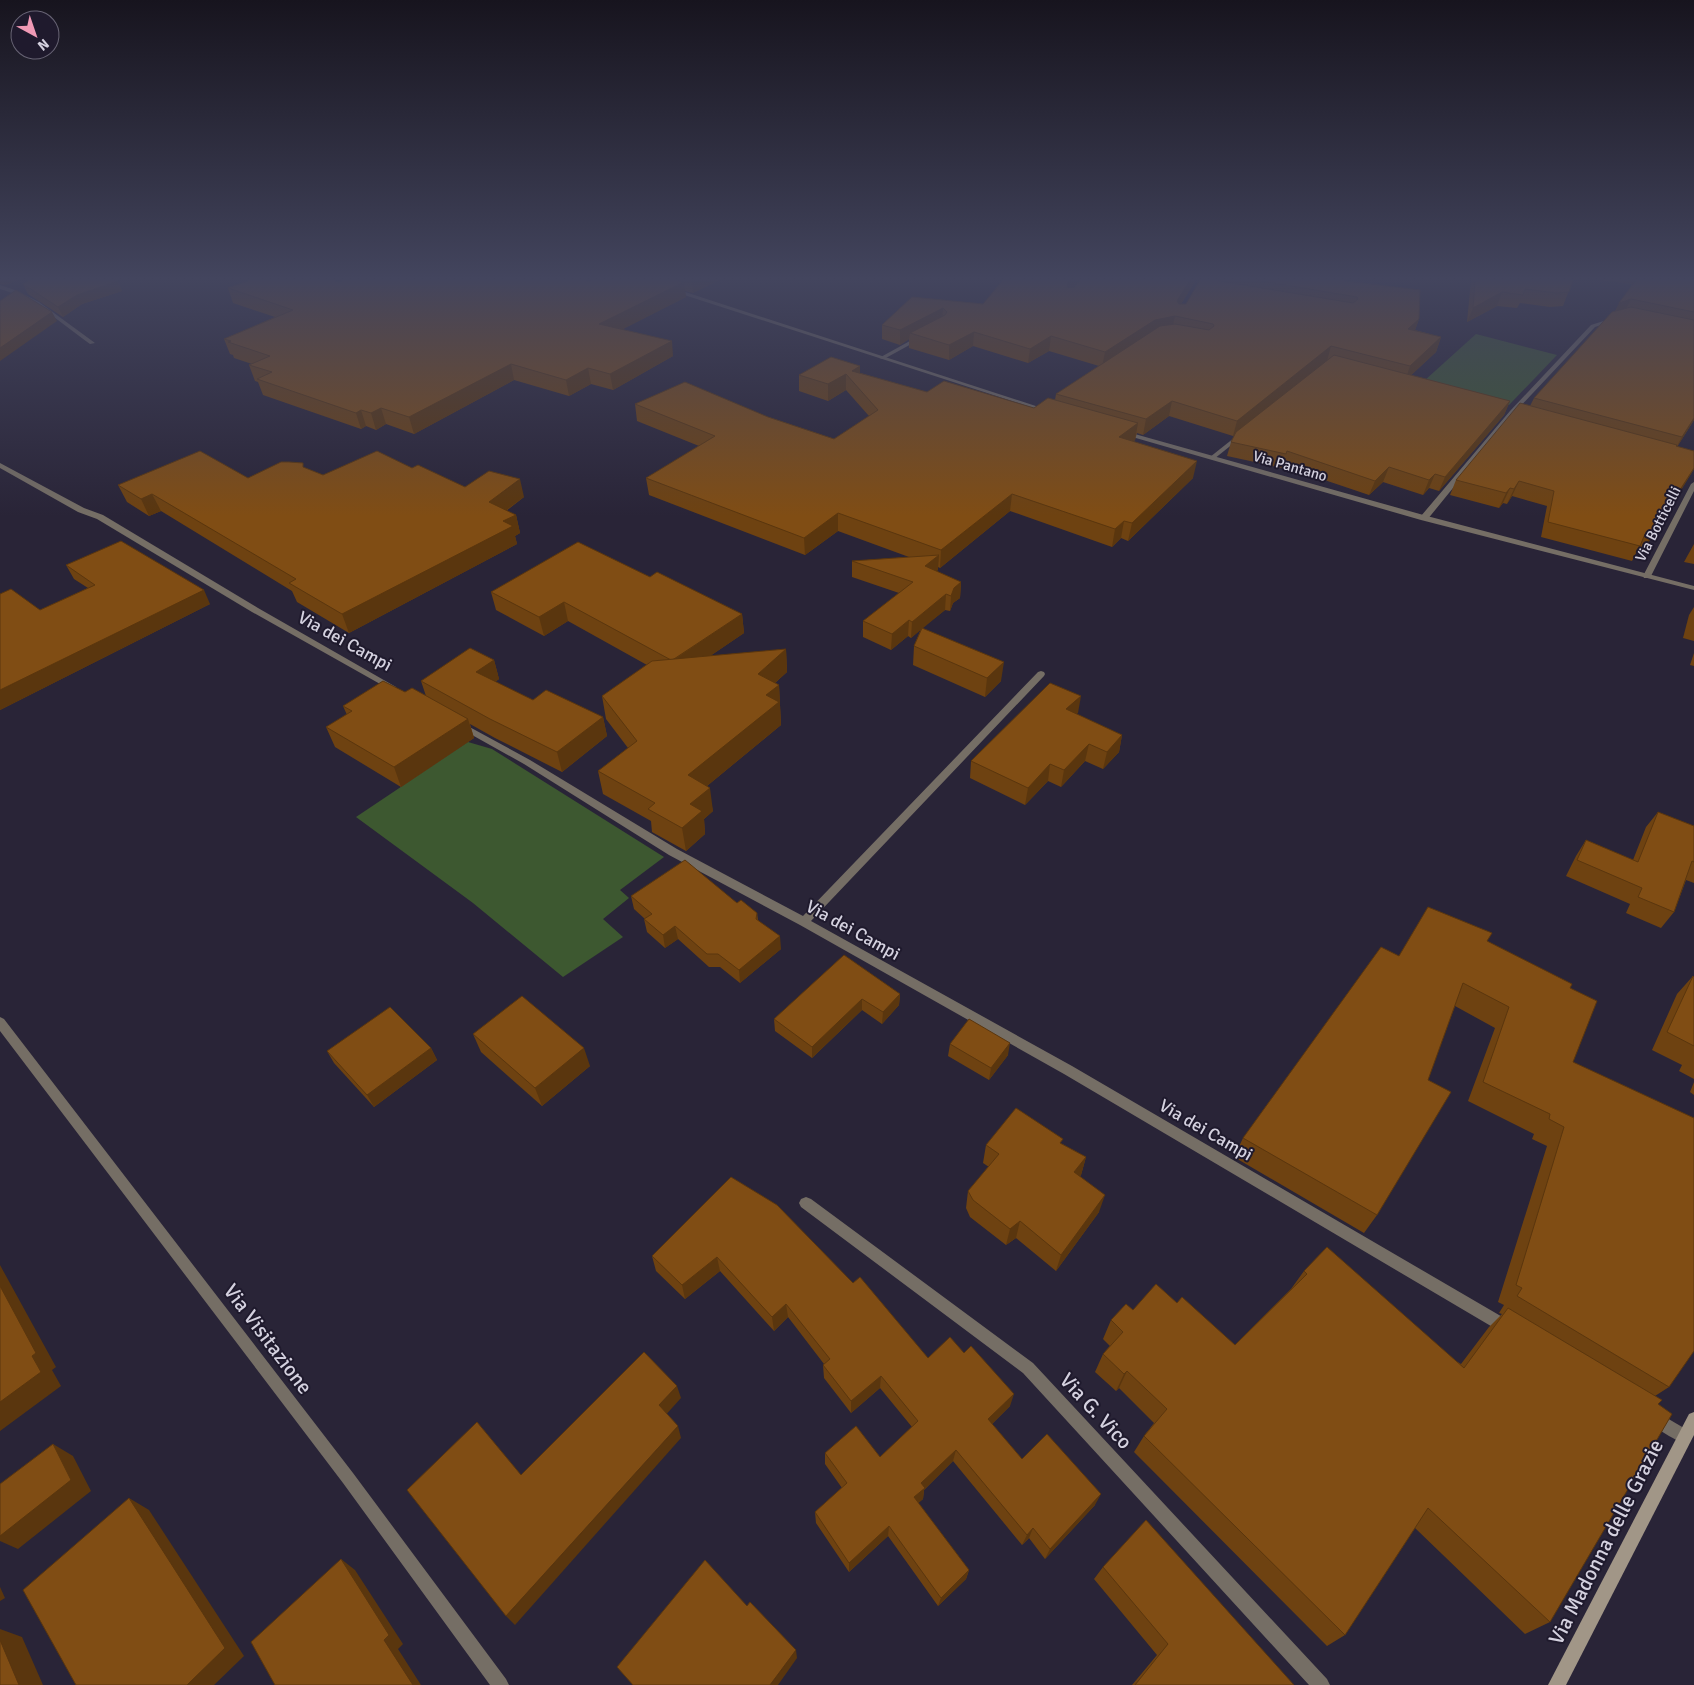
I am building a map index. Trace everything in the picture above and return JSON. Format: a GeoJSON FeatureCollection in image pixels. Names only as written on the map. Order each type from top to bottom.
{"type":"FeatureCollection","features":[{"type":"Feature","properties":{"kind":"main road","name":"Via Madonna delle Grazie"},"geometry":{"type":"LineString","coordinates":[[1557,1685],[1694,1419]]}},
{"type":"Feature","properties":{"kind":"street"},"geometry":{"type":"LineString","coordinates":[[884,359],[1048,409]]}},
{"type":"Feature","properties":{"kind":"street"},"geometry":{"type":"LineString","coordinates":[[1424,518],[1512,412],[1563,359]]}},
{"type":"Feature","properties":{"kind":"street"},"geometry":{"type":"LineString","coordinates":[[1503,409],[1522,414]]}},
{"type":"Feature","properties":{"kind":"street"},"geometry":{"type":"LineString","coordinates":[[1212,458],[1251,427]]}},
{"type":"Feature","properties":{"kind":"street","name":"Via Pantano"},"geometry":{"type":"LineString","coordinates":[[1118,431],[1424,518],[1694,588]]}},
{"type":"Feature","properties":{"kind":"street","name":"Via dei Campi"},"geometry":{"type":"LineString","coordinates":[[0,465],[81,510],[100,517],[255,610],[398,691]]}},
{"type":"Feature","properties":{"kind":"street","name":"Via Botticelli"},"geometry":{"type":"LineString","coordinates":[[1647,576],[1694,484]]}},
{"type":"Feature","properties":{"kind":"street"},"geometry":{"type":"LineString","coordinates":[[804,922],[1041,674]]}},
{"type":"Feature","properties":{"kind":"street","name":"Via dei Campi"},"geometry":{"type":"LineString","coordinates":[[450,720],[527,762],[673,852],[804,922],[1068,1070],[1516,1334]]}},
{"type":"Feature","properties":{"kind":"street","name":"Via Visitazione"},"geometry":{"type":"LineString","coordinates":[[0,1022],[348,1478],[500,1685]]}},
{"type":"Feature","properties":{"kind":"street","name":"Via G. Vico"},"geometry":{"type":"LineString","coordinates":[[806,1203],[1028,1368],[1321,1685]]}},
{"type":"Feature","properties":{"kind":"street"},"geometry":{"type":"LineString","coordinates":[[1647,1414],[1684,1436]]}},
{"type":"Feature","properties":{"kind":"green space"},"geometry":{"type":"Polygon","coordinates":[[[1449,359],[1554,359],[1509,405],[1424,381],[1449,359]]]}},
{"type":"Feature","properties":{"kind":"green space"},"geometry":{"type":"Polygon","coordinates":[[[468,742],[492,749],[664,857],[620,890],[629,898],[603,919],[623,937],[563,977],[473,903],[356,817],[468,742]]]}},
{"type":"Feature","properties":{"kind":"building"},"geometry":{"type":"Polygon","coordinates":[[[264,359],[639,359],[610,374],[588,368],[566,380],[511,364],[409,417],[381,408],[371,413],[361,410],[356,413],[257,379],[272,372],[249,365],[264,359]]]}},
{"type":"Feature","properties":{"kind":"building"},"geometry":{"type":"Polygon","coordinates":[[[828,359],[836,359],[860,366],[852,371],[927,392],[944,381],[1034,408],[1048,398],[1138,423],[1119,437],[1197,461],[1132,523],[1124,521],[1115,529],[1012,494],[941,550],[838,513],[804,538],[646,478],[715,436],[635,404],[685,382],[768,417],[834,439],[878,410],[846,374],[828,384],[799,375],[828,359]]]}},
{"type":"Feature","properties":{"kind":"building"},"geometry":{"type":"Polygon","coordinates":[[[1110,359],[1315,359],[1237,421],[1172,401],[1146,419],[1056,394],[1110,359]]]}},
{"type":"Feature","properties":{"kind":"building"},"geometry":{"type":"Polygon","coordinates":[[[1329,359],[1348,359],[1510,401],[1445,477],[1435,474],[1429,480],[1389,467],[1375,481],[1287,451],[1286,454],[1231,442],[1236,432],[1329,359]]]}},
{"type":"Feature","properties":{"kind":"building"},"geometry":{"type":"Polygon","coordinates":[[[1381,359],[1418,359],[1410,366],[1381,359]]]}},
{"type":"Feature","properties":{"kind":"building"},"geometry":{"type":"Polygon","coordinates":[[[1570,359],[1694,359],[1694,418],[1682,437],[1534,398],[1570,359]]]}},
{"type":"Feature","properties":{"kind":"building"},"geometry":{"type":"Polygon","coordinates":[[[1520,403],[1694,451],[1694,468],[1651,535],[1645,534],[1640,546],[1548,522],[1554,491],[1519,481],[1514,489],[1510,488],[1506,493],[1456,480],[1520,403]]]}},
{"type":"Feature","properties":{"kind":"building"},"geometry":{"type":"Polygon","coordinates":[[[200,451],[248,478],[281,462],[303,463],[303,467],[323,475],[377,451],[412,468],[418,465],[465,487],[489,471],[520,479],[489,502],[516,515],[503,521],[513,526],[342,614],[289,583],[296,579],[152,494],[141,499],[118,485],[200,451]]]}},
{"type":"Feature","properties":{"kind":"building"},"geometry":{"type":"Polygon","coordinates":[[[121,541],[204,590],[0,690],[0,594],[11,589],[40,610],[95,585],[66,565],[121,541]]]}},
{"type":"Feature","properties":{"kind":"building"},"geometry":{"type":"Polygon","coordinates":[[[578,542],[650,577],[657,572],[742,614],[671,660],[564,602],[539,617],[491,592],[578,542]]]}},
{"type":"Feature","properties":{"kind":"building"},"geometry":{"type":"Polygon","coordinates":[[[939,555],[925,566],[961,582],[954,588],[951,596],[946,594],[912,622],[909,620],[892,634],[863,621],[913,582],[852,561],[939,555]]]}},
{"type":"Feature","properties":{"kind":"building"},"geometry":{"type":"Polygon","coordinates":[[[922,628],[1004,662],[987,678],[914,646],[922,628]]]}},
{"type":"Feature","properties":{"kind":"building"},"geometry":{"type":"Polygon","coordinates":[[[470,648],[494,660],[476,672],[533,700],[546,690],[603,717],[557,752],[490,719],[421,681],[470,648]]]}},
{"type":"Feature","properties":{"kind":"building"},"geometry":{"type":"Polygon","coordinates":[[[786,649],[758,674],[779,685],[766,695],[779,702],[688,775],[710,788],[690,804],[702,811],[682,828],[648,809],[655,803],[598,771],[637,741],[602,696],[652,661],[786,649]]]}},
{"type":"Feature","properties":{"kind":"building"},"geometry":{"type":"Polygon","coordinates":[[[383,681],[405,692],[412,688],[468,719],[394,767],[326,727],[352,711],[343,706],[383,681]]]}},
{"type":"Feature","properties":{"kind":"building"},"geometry":{"type":"Polygon","coordinates":[[[1050,683],[1081,696],[1066,709],[1122,735],[1107,752],[1089,744],[1064,770],[1050,764],[1028,788],[971,761],[1050,683]]]}},
{"type":"Feature","properties":{"kind":"building"},"geometry":{"type":"Polygon","coordinates":[[[1658,812],[1694,826],[1694,862],[1692,861],[1674,912],[1638,897],[1642,888],[1577,860],[1586,840],[1638,862],[1658,812]]]}},
{"type":"Feature","properties":{"kind":"building"},"geometry":{"type":"Polygon","coordinates":[[[685,860],[737,903],[741,900],[757,913],[756,919],[780,936],[739,970],[718,954],[707,954],[675,926],[663,935],[644,919],[652,914],[631,896],[685,860]]]}},
{"type":"Feature","properties":{"kind":"building"},"geometry":{"type":"Polygon","coordinates":[[[1428,907],[1492,933],[1487,941],[1572,984],[1570,988],[1597,1001],[1573,1062],[1694,1118],[1694,1351],[1669,1387],[1517,1296],[1522,1288],[1516,1285],[1564,1127],[1549,1119],[1550,1114],[1483,1082],[1509,1007],[1463,983],[1428,1080],[1451,1092],[1377,1215],[1243,1138],[1381,947],[1399,956],[1428,907]]]}},
{"type":"Feature","properties":{"kind":"building"},"geometry":{"type":"Polygon","coordinates":[[[844,955],[900,994],[883,1012],[862,999],[812,1047],[774,1019],[844,955]]]}},
{"type":"Feature","properties":{"kind":"building"},"geometry":{"type":"Polygon","coordinates":[[[1694,977],[1694,1046],[1667,1032],[1694,977]]]}},
{"type":"Feature","properties":{"kind":"building"},"geometry":{"type":"Polygon","coordinates":[[[522,996],[584,1048],[535,1088],[473,1034],[522,996]]]}},
{"type":"Feature","properties":{"kind":"building"},"geometry":{"type":"Polygon","coordinates":[[[390,1007],[431,1048],[367,1095],[327,1051],[390,1007]]]}},
{"type":"Feature","properties":{"kind":"building"},"geometry":{"type":"Polygon","coordinates":[[[969,1019],[1010,1043],[991,1068],[950,1044],[969,1019]]]}},
{"type":"Feature","properties":{"kind":"building"},"geometry":{"type":"Polygon","coordinates":[[[1016,1108],[1063,1139],[1060,1143],[1086,1157],[1074,1172],[1105,1195],[1061,1255],[1020,1221],[1010,1229],[973,1200],[968,1191],[999,1154],[986,1145],[1016,1108]]]}},
{"type":"Feature","properties":{"kind":"building"},"geometry":{"type":"Polygon","coordinates":[[[731,1177],[777,1205],[853,1283],[860,1277],[928,1358],[950,1337],[964,1353],[971,1346],[1014,1394],[988,1419],[1022,1459],[1047,1434],[1101,1494],[1050,1549],[1033,1528],[1027,1535],[956,1450],[921,1483],[925,1488],[914,1497],[969,1570],[941,1598],[889,1526],[849,1563],[815,1512],[847,1483],[825,1453],[856,1426],[880,1457],[918,1421],[881,1376],[851,1401],[823,1365],[830,1359],[786,1304],[772,1317],[717,1257],[682,1285],[652,1256],[731,1177]]]}},
{"type":"Feature","properties":{"kind":"building"},"geometry":{"type":"Polygon","coordinates":[[[1327,1247],[1464,1368],[1508,1308],[1662,1400],[1658,1404],[1672,1414],[1550,1622],[1428,1508],[1345,1635],[1144,1436],[1167,1409],[1127,1371],[1124,1374],[1103,1354],[1123,1332],[1111,1320],[1126,1304],[1133,1310],[1156,1284],[1177,1303],[1182,1297],[1235,1345],[1307,1274],[1304,1271],[1327,1247]]]}},
{"type":"Feature","properties":{"kind":"building"},"geometry":{"type":"Polygon","coordinates":[[[0,1286],[36,1353],[32,1356],[41,1372],[0,1402],[0,1286]]]}},
{"type":"Feature","properties":{"kind":"building"},"geometry":{"type":"Polygon","coordinates":[[[644,1352],[677,1386],[659,1405],[678,1426],[506,1616],[407,1490],[477,1422],[521,1475],[644,1352]]]}},
{"type":"Feature","properties":{"kind":"building"},"geometry":{"type":"Polygon","coordinates":[[[53,1444],[71,1480],[0,1536],[0,1484],[53,1444]]]}},
{"type":"Feature","properties":{"kind":"building"},"geometry":{"type":"Polygon","coordinates":[[[129,1498],[225,1648],[187,1685],[76,1685],[23,1590],[129,1498]]]}},
{"type":"Feature","properties":{"kind":"building"},"geometry":{"type":"Polygon","coordinates":[[[1146,1520],[1294,1685],[1135,1685],[1168,1644],[1103,1567],[1146,1520]]]}},
{"type":"Feature","properties":{"kind":"building"},"geometry":{"type":"Polygon","coordinates":[[[341,1559],[389,1635],[384,1640],[413,1685],[275,1685],[251,1642],[341,1559]]]}},
{"type":"Feature","properties":{"kind":"building"},"geometry":{"type":"Polygon","coordinates":[[[705,1560],[747,1606],[750,1602],[796,1650],[770,1685],[633,1685],[617,1667],[705,1560]]]}},
{"type":"Feature","properties":{"kind":"building"},"geometry":{"type":"Polygon","coordinates":[[[0,1640],[19,1685],[0,1685],[0,1640]]]}}]}
